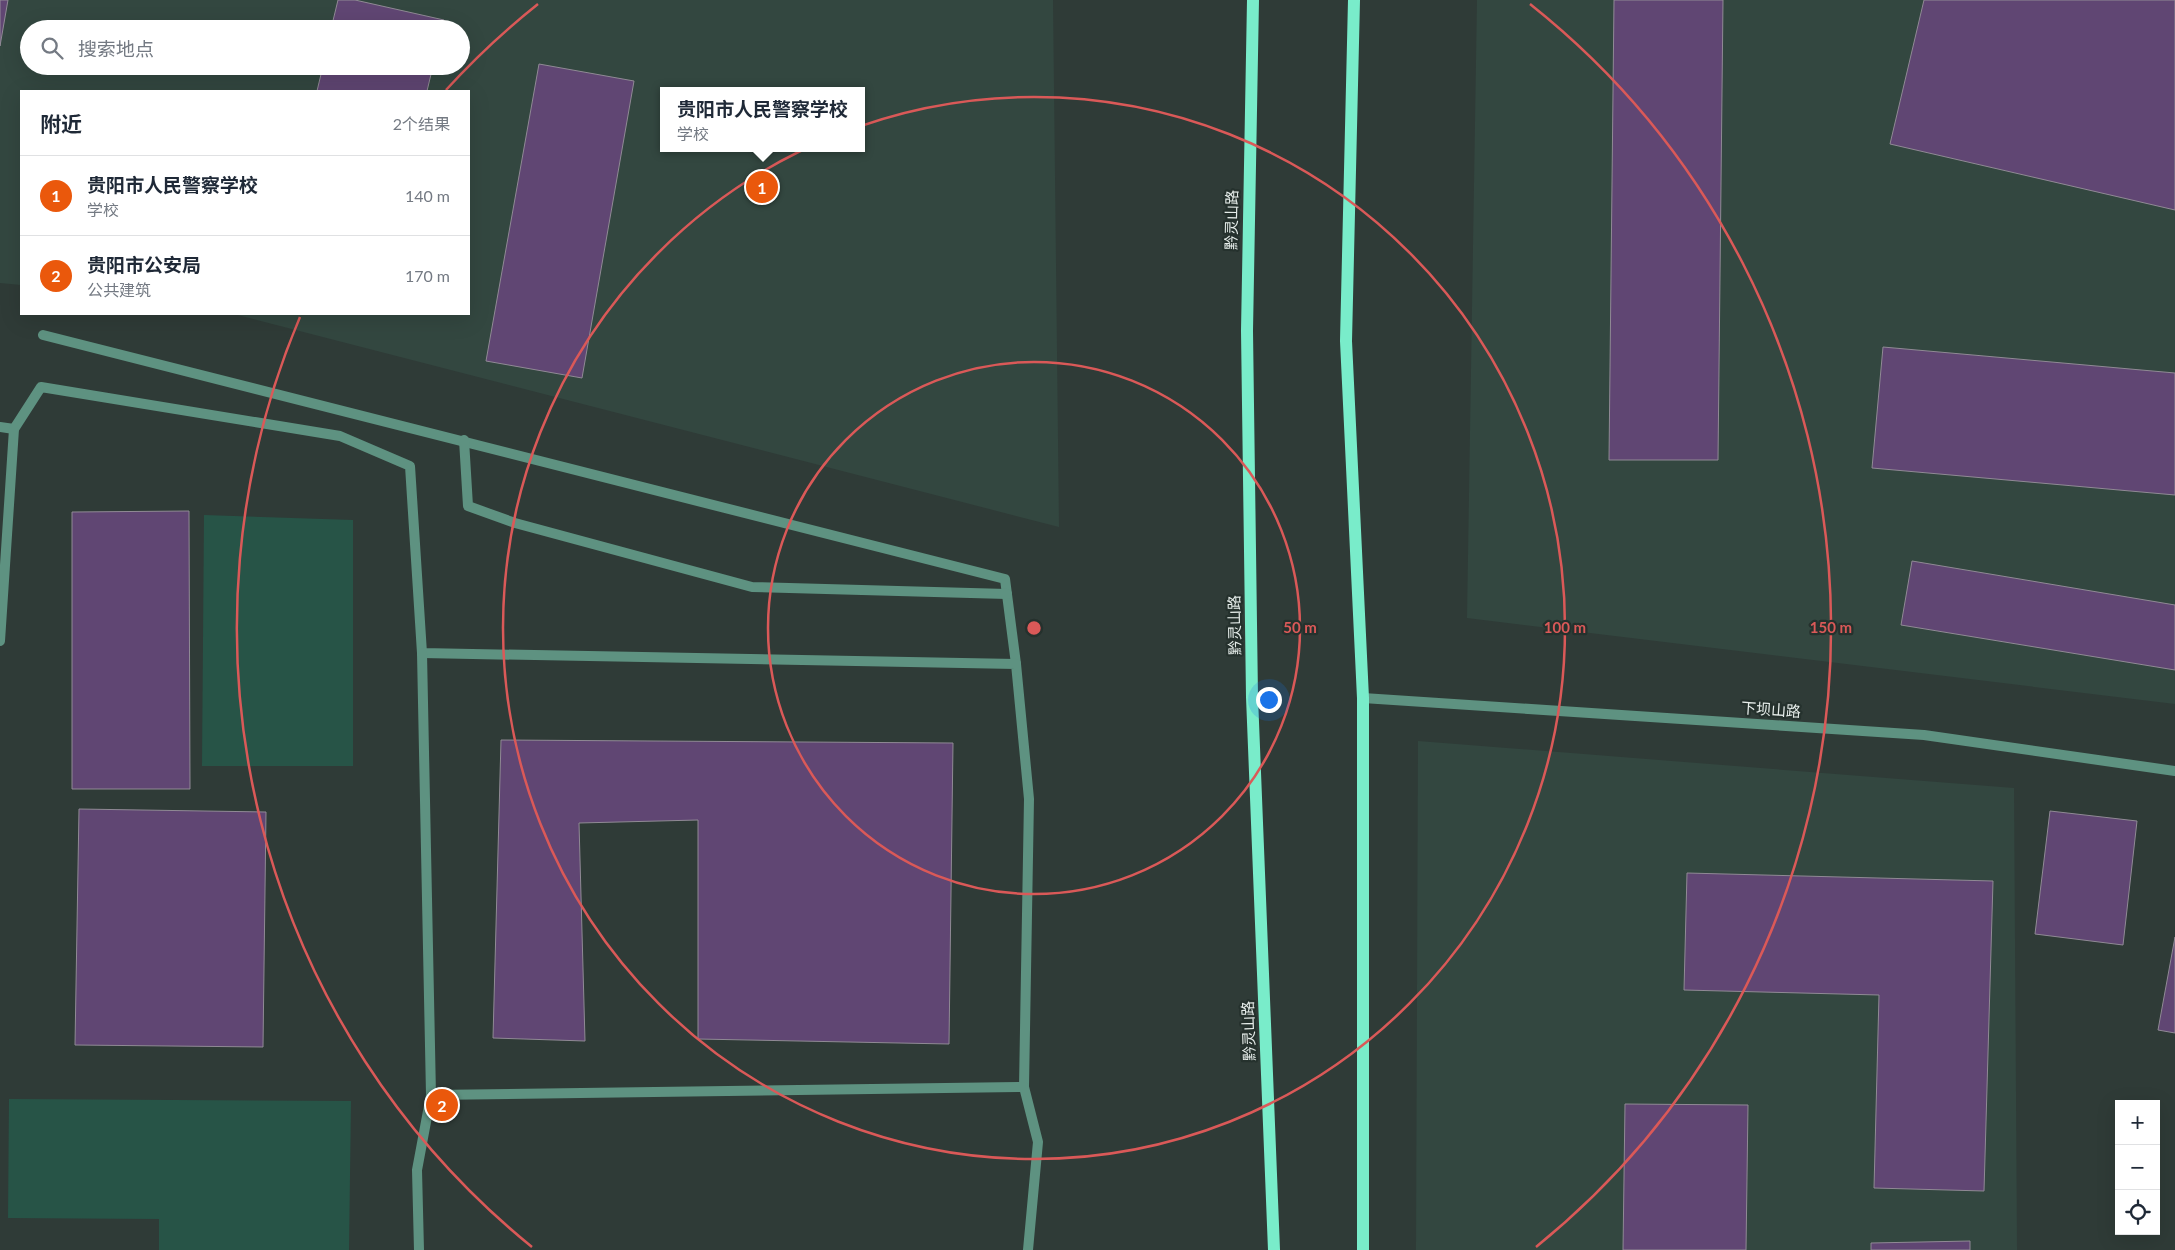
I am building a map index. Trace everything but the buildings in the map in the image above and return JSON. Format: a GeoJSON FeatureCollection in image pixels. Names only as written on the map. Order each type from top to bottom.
{"type":"FeatureCollection","features":[{"type":"Feature","properties":{"kind":"main road","name":"黔灵山路"},"geometry":{"type":"LineString","coordinates":[[1253,0],[1247,331],[1252,697],[1274,1250]]}},
{"type":"Feature","properties":{"kind":"main road"},"geometry":{"type":"LineString","coordinates":[[1354,0],[1346,341],[1363,698],[1363,1250]]}},
{"type":"Feature","properties":{"kind":"street"},"geometry":{"type":"LineString","coordinates":[[43,336],[464,440],[1005,579],[1016,664],[1029,799],[1024,1087],[1038,1142],[1028,1250]]}},
{"type":"Feature","properties":{"kind":"street"},"geometry":{"type":"LineString","coordinates":[[0,641],[14,429],[41,387],[340,436],[410,466],[422,654],[432,1095],[417,1170],[419,1250]]}},
{"type":"Feature","properties":{"kind":"street"},"geometry":{"type":"LineString","coordinates":[[0,427],[14,429]]}},
{"type":"Feature","properties":{"kind":"street"},"geometry":{"type":"LineString","coordinates":[[464,440],[468,506],[515,523],[752,587],[1007,594]]}},
{"type":"Feature","properties":{"kind":"street"},"geometry":{"type":"LineString","coordinates":[[422,654],[1016,664]]}},
{"type":"Feature","properties":{"kind":"street","name":"下坝山路"},"geometry":{"type":"LineString","coordinates":[[1363,698],[1924,735],[2175,771]]}},
{"type":"Feature","properties":{"kind":"street"},"geometry":{"type":"LineString","coordinates":[[432,1095],[1024,1087]]}},
{"type":"Feature","properties":{"kind":"shaded area"},"geometry":{"type":"Polygon","coordinates":[[[0,0],[1053,0],[1059,527],[238,315],[470,315],[470,90],[20,90],[20,285],[0,283],[0,0]]]}},
{"type":"Feature","properties":{"kind":"shaded area"},"geometry":{"type":"Polygon","coordinates":[[[1477,0],[2175,0],[2175,704],[1467,618],[1477,0]]]}},
{"type":"Feature","properties":{"kind":"shaded area"},"geometry":{"type":"Polygon","coordinates":[[[1418,741],[2014,788],[2017,1250],[1416,1250],[1418,741]]]}},
{"type":"Feature","properties":{"kind":"green space"},"geometry":{"type":"Polygon","coordinates":[[[204,515],[353,520],[353,766],[202,766],[204,515]]]}},
{"type":"Feature","properties":{"kind":"green space"},"geometry":{"type":"Polygon","coordinates":[[[9,1099],[351,1101],[349,1250],[159,1250],[159,1219],[8,1218],[9,1099]]]}},
{"type":"Feature","properties":{"kind":"place","name":"贵阳市人民警察学校"},"geometry":{"type":"Point","coordinates":[762,187]}},
{"type":"Feature","properties":{"kind":"place","name":"贵阳市公安局"},"geometry":{"type":"Point","coordinates":[442,1105]}}]}
